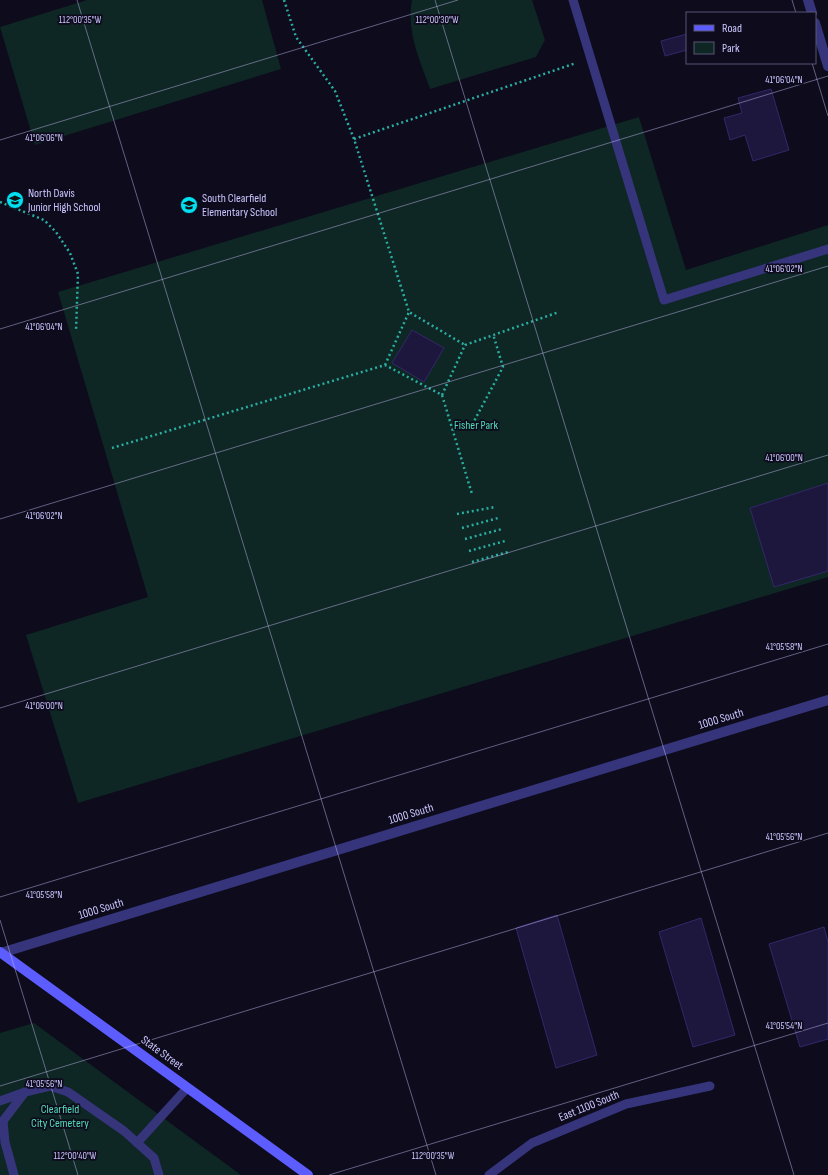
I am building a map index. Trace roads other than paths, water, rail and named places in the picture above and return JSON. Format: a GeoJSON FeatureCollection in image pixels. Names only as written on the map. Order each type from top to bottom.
{"type":"FeatureCollection","features":[{"type":"Feature","properties":{"kind":"main road","name":"State Street"},"geometry":{"type":"LineString","coordinates":[[0,952],[308,1175]]}},
{"type":"Feature","properties":{"kind":"street"},"geometry":{"type":"LineString","coordinates":[[808,0],[812,12]]}},
{"type":"Feature","properties":{"kind":"street"},"geometry":{"type":"LineString","coordinates":[[816,26],[828,66]]}},
{"type":"Feature","properties":{"kind":"street","name":"1000 South"},"geometry":{"type":"LineString","coordinates":[[0,952],[828,700]]}},
{"type":"Feature","properties":{"kind":"lane"},"geometry":{"type":"LineString","coordinates":[[573,0],[664,300],[828,249]]}},
{"type":"Feature","properties":{"kind":"lane"},"geometry":{"type":"LineString","coordinates":[[0,1101],[25,1092],[50,1086],[68,1092],[137,1143],[154,1158],[159,1175]]}},
{"type":"Feature","properties":{"kind":"lane","name":"East 1100 South"},"geometry":{"type":"LineString","coordinates":[[489,1175],[532,1143],[626,1104],[710,1086]]}},
{"type":"Feature","properties":{"kind":"lane"},"geometry":{"type":"LineString","coordinates":[[137,1143],[187,1088]]}},
{"type":"Feature","properties":{"kind":"lane"},"geometry":{"type":"LineString","coordinates":[[14,1175],[5,1142],[3,1120],[25,1092]]}},
{"type":"Feature","properties":{"kind":"place","name":"North Davis Junior High School"},"geometry":{"type":"Point","coordinates":[15,200]}},
{"type":"Feature","properties":{"kind":"place","name":"South Clearfield Elementary School"},"geometry":{"type":"Point","coordinates":[189,205]}},
{"type":"Feature","properties":{"kind":"park label","name":"Fisher Park"},"geometry":{"type":"Point","coordinates":[476,425]}},
{"type":"Feature","properties":{"kind":"park label","name":"Clearfield City Cemetery"},"geometry":{"type":"Point","coordinates":[60,1116]}}]}
